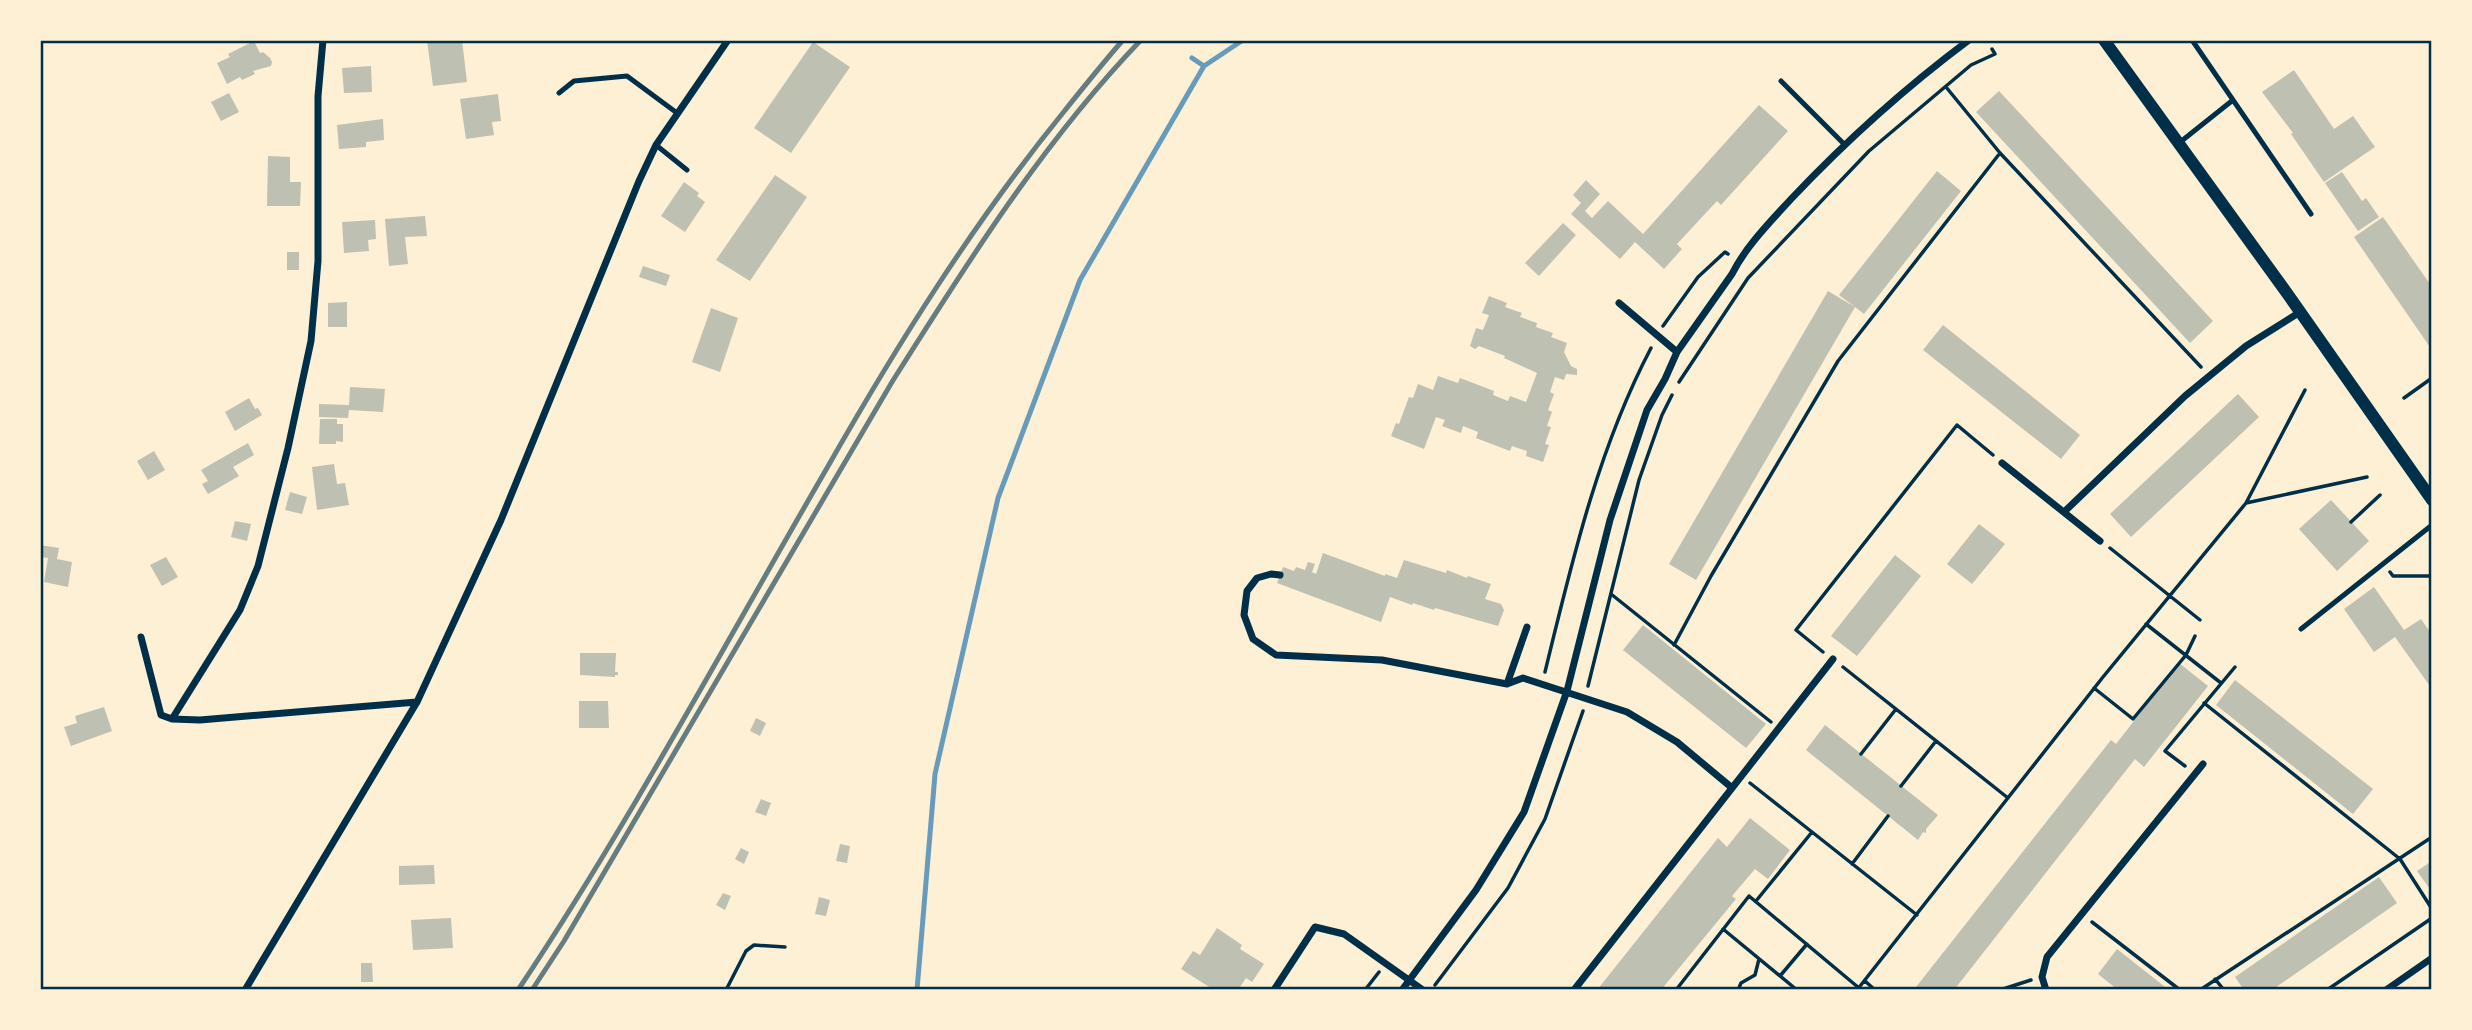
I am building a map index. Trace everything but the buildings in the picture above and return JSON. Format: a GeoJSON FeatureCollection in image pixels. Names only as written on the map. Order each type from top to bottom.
{"type":"FeatureCollection","features":[{"type":"Feature","properties":{"kind":"street"},"geometry":{"type":"LineString","coordinates":[[172,719],[244,599],[258,566],[291,435],[311,341],[317,275],[318,96],[323,40]]}},
{"type":"Feature","properties":{"kind":"street"},"geometry":{"type":"LineString","coordinates":[[245,990],[417,702],[501,520],[622,219],[656,145],[728,40]]}},
{"type":"Feature","properties":{"kind":"street"},"geometry":{"type":"LineString","coordinates":[[1402,990],[1476,890],[1524,812],[1567,691],[1610,520],[1647,410],[1677,352],[1738,262],[1778,213],[1845,145],[1937,64],[1969,40]]}},
{"type":"Feature","properties":{"kind":"street"},"geometry":{"type":"LineString","coordinates":[[2104,40],[2432,500]]}},
{"type":"Feature","properties":{"kind":"street"},"geometry":{"type":"LineString","coordinates":[[1619,303],[1677,352]]}},
{"type":"Feature","properties":{"kind":"street"},"geometry":{"type":"LineString","coordinates":[[2064,512],[2185,396],[2246,346],[2300,312]]}},
{"type":"Feature","properties":{"kind":"street"},"geometry":{"type":"LineString","coordinates":[[2002,463],[2100,541]]}},
{"type":"Feature","properties":{"kind":"street"},"geometry":{"type":"LineString","coordinates":[[1280,575],[1271,574],[1257,578],[1247,591],[1244,615],[1253,639],[1276,655],[1382,660],[1507,684],[1523,678],[1627,712],[1677,742],[1731,787]]}},
{"type":"Feature","properties":{"kind":"street"},"geometry":{"type":"LineString","coordinates":[[1507,684],[1527,627]]}},
{"type":"Feature","properties":{"kind":"street"},"geometry":{"type":"LineString","coordinates":[[141,637],[161,715],[172,719],[201,720],[417,702]]}},
{"type":"Feature","properties":{"kind":"street"},"geometry":{"type":"LineString","coordinates":[[1574,990],[1833,660]]}},
{"type":"Feature","properties":{"kind":"street"},"geometry":{"type":"LineString","coordinates":[[2046,990],[2042,977],[2047,957],[2203,764]]}},
{"type":"Feature","properties":{"kind":"street"},"geometry":{"type":"LineString","coordinates":[[1274,990],[1315,927],[1344,934],[1423,990]]}},
{"type":"Feature","properties":{"kind":"street"},"geometry":{"type":"LineString","coordinates":[[2386,990],[2432,958]]}},
{"type":"Feature","properties":{"kind":"lane"},"geometry":{"type":"LineString","coordinates":[[2192,40],[2311,214]]}},
{"type":"Feature","properties":{"kind":"lane"},"geometry":{"type":"LineString","coordinates":[[559,93],[574,81],[627,76],[677,113]]}},
{"type":"Feature","properties":{"kind":"lane"},"geometry":{"type":"LineString","coordinates":[[1781,81],[1845,145]]}},
{"type":"Feature","properties":{"kind":"lane"},"geometry":{"type":"LineString","coordinates":[[2179,143],[2233,100]]}},
{"type":"Feature","properties":{"kind":"lane"},"geometry":{"type":"LineString","coordinates":[[656,145],[687,170]]}},
{"type":"Feature","properties":{"kind":"lane"},"geometry":{"type":"LineString","coordinates":[[2301,629],[2432,525]]}},
{"type":"Feature","properties":{"kind":"path"},"geometry":{"type":"LineString","coordinates":[[1432,990],[1508,888],[1545,819],[1581,717],[1639,480],[1662,415],[1688,365],[1748,278],[1868,151],[1971,65],[1995,54],[1992,49]]}},
{"type":"Feature","properties":{"kind":"path"},"geometry":{"type":"LineString","coordinates":[[1946,87],[2000,153],[2209,377]]}},
{"type":"Feature","properties":{"kind":"path"},"geometry":{"type":"LineString","coordinates":[[1674,645],[1711,576],[1838,361],[2000,153]]}},
{"type":"Feature","properties":{"kind":"path"},"geometry":{"type":"LineString","coordinates":[[2404,398],[2432,378]]}},
{"type":"Feature","properties":{"kind":"path"},"geometry":{"type":"LineString","coordinates":[[1676,990],[1749,896],[1858,989],[2094,688],[2246,503],[2305,390]]}},
{"type":"Feature","properties":{"kind":"path"},"geometry":{"type":"LineString","coordinates":[[2002,463],[1957,425],[1796,630],[2008,798]]}},
{"type":"Feature","properties":{"kind":"path"},"geometry":{"type":"LineString","coordinates":[[2246,503],[2367,477]]}},
{"type":"Feature","properties":{"kind":"path"},"geometry":{"type":"LineString","coordinates":[[2351,522],[2380,495]]}},
{"type":"Feature","properties":{"kind":"path"},"geometry":{"type":"LineString","coordinates":[[2100,541],[2200,620]]}},
{"type":"Feature","properties":{"kind":"path"},"geometry":{"type":"LineString","coordinates":[[2381,565],[2393,576],[2432,576]]}},
{"type":"Feature","properties":{"kind":"path"},"geometry":{"type":"LineString","coordinates":[[1611,594],[1779,728]]}},
{"type":"Feature","properties":{"kind":"path"},"geometry":{"type":"LineString","coordinates":[[2146,624],[2221,683]]}},
{"type":"Feature","properties":{"kind":"path"},"geometry":{"type":"LineString","coordinates":[[2094,688],[2133,719],[2186,655],[2196,636]]}},
{"type":"Feature","properties":{"kind":"path"},"geometry":{"type":"LineString","coordinates":[[2195,774],[2165,751],[2235,667]]}},
{"type":"Feature","properties":{"kind":"path"},"geometry":{"type":"LineString","coordinates":[[2204,703],[2400,859],[2432,909]]}},
{"type":"Feature","properties":{"kind":"path"},"geometry":{"type":"LineString","coordinates":[[1861,754],[1896,709]]}},
{"type":"Feature","properties":{"kind":"path"},"geometry":{"type":"LineString","coordinates":[[1901,786],[1936,741]]}},
{"type":"Feature","properties":{"kind":"path"},"geometry":{"type":"LineString","coordinates":[[1741,776],[1917,915]]}},
{"type":"Feature","properties":{"kind":"path"},"geometry":{"type":"LineString","coordinates":[[1852,864],[1888,816]]}},
{"type":"Feature","properties":{"kind":"path"},"geometry":{"type":"LineString","coordinates":[[1756,901],[1812,832]]}},
{"type":"Feature","properties":{"kind":"path"},"geometry":{"type":"LineString","coordinates":[[2200,990],[2432,836]]}},
{"type":"Feature","properties":{"kind":"path"},"geometry":{"type":"LineString","coordinates":[[2082,914],[2180,990]]}},
{"type":"Feature","properties":{"kind":"path"},"geometry":{"type":"LineString","coordinates":[[2327,990],[2432,918]]}},
{"type":"Feature","properties":{"kind":"path"},"geometry":{"type":"LineString","coordinates":[[1723,929],[1797,990]]}},
{"type":"Feature","properties":{"kind":"path"},"geometry":{"type":"LineString","coordinates":[[1780,976],[1807,944]]}},
{"type":"Feature","properties":{"kind":"path"},"geometry":{"type":"LineString","coordinates":[[726,990],[746,951],[754,946],[785,947]]}},
{"type":"Feature","properties":{"kind":"path"},"geometry":{"type":"LineString","coordinates":[[1738,990],[1741,983],[1755,975],[1759,959]]}},
{"type":"Feature","properties":{"kind":"path"},"geometry":{"type":"LineString","coordinates":[[1365,990],[1386,963]]}},
{"type":"Feature","properties":{"kind":"path"},"geometry":{"type":"LineString","coordinates":[[2000,990],[2042,977]]}},
{"type":"Feature","properties":{"kind":"path"},"geometry":{"type":"LineString","coordinates":[[2215,979],[2224,990]]}},
{"type":"Feature","properties":{"kind":"path"},"geometry":{"type":"LineString","coordinates":[[1865,981],[1875,990]]}},
{"type":"Feature","properties":{"kind":"waterway"},"geometry":{"type":"LineString","coordinates":[[917,990],[935,774],[998,498],[1080,280],[1204,66],[1243,40]]}},
{"type":"Feature","properties":{"kind":"waterway"},"geometry":{"type":"LineString","coordinates":[[1192,58],[1204,66]]}},
{"type":"Feature","properties":{"kind":"railway"},"geometry":{"type":"LineString","coordinates":[[518,990],[638,797],[908,331],[997,199],[1123,40]]}},
{"type":"Feature","properties":{"kind":"railway"},"geometry":{"type":"LineString","coordinates":[[532,990],[564,941],[892,382],[949,293],[1039,162],[1105,79],[1141,40]]}}]}
